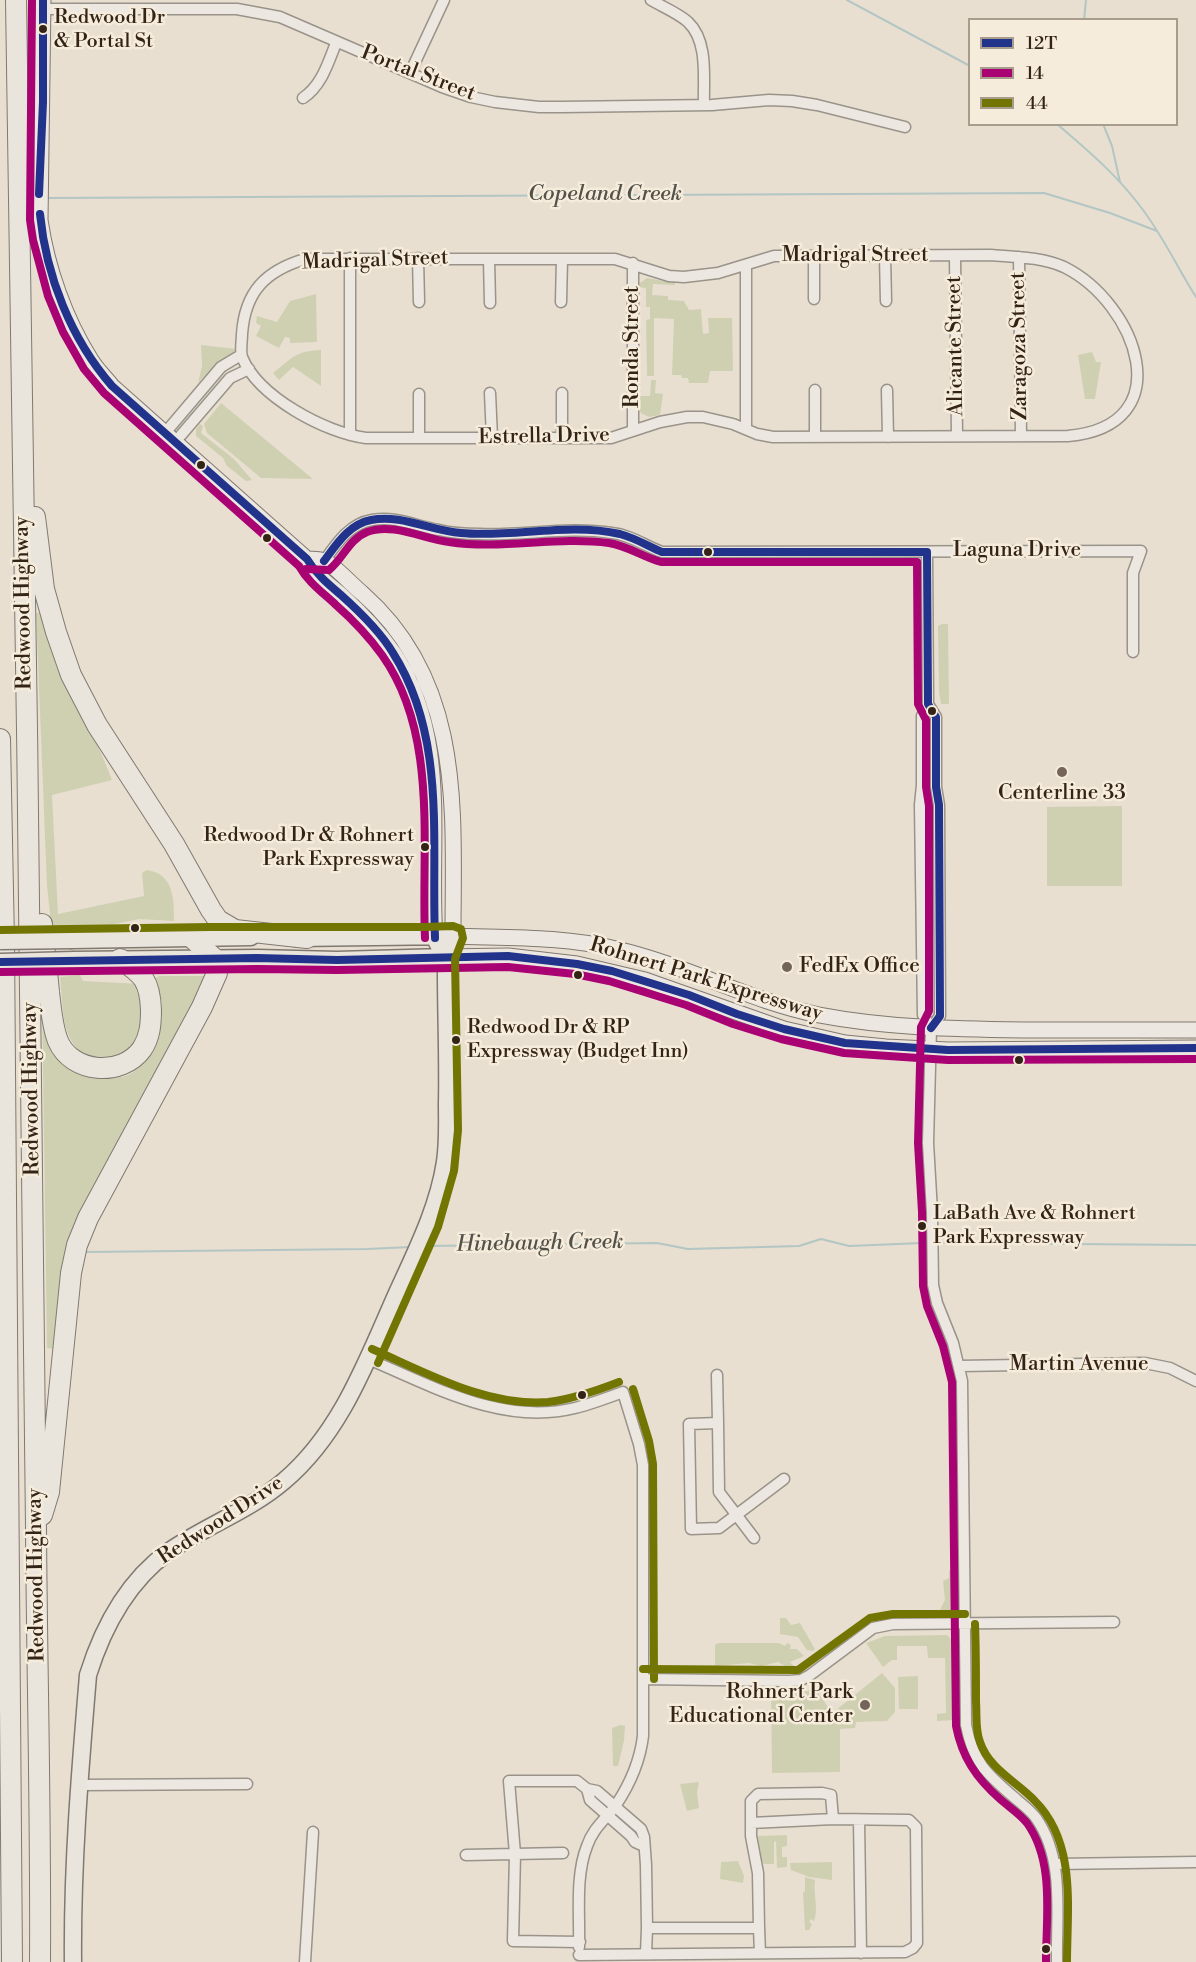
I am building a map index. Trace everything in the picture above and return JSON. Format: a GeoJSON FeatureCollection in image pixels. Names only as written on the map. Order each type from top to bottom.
{"type":"FeatureCollection","features":[{"type":"Feature","properties":{"kind":"highway","name":"Redwood Highway"},"geometry":{"type":"LineString","coordinates":[[16,0],[34,1230],[41,1822],[40,1962]]}},
{"type":"Feature","properties":{"kind":"highway"},"geometry":{"type":"LineString","coordinates":[[21,377],[44,589],[71,675],[97,725],[174,844],[218,920],[235,930],[307,938]]}},
{"type":"Feature","properties":{"kind":"highway","name":"Redwood Highway"},"geometry":{"type":"LineString","coordinates":[[0,739],[6,1100],[11,1962]]}},
{"type":"Feature","properties":{"kind":"highway"},"geometry":{"type":"LineString","coordinates":[[27,783],[52,1014],[59,1043],[65,1052],[81,1065],[105,1068],[118,1066],[131,1060],[148,1039],[151,1017],[148,985],[144,978],[120,959]]}},
{"type":"Feature","properties":{"kind":"highway"},"geometry":{"type":"LineString","coordinates":[[36,1535],[49,1492],[71,1273],[77,1245],[88,1218],[207,997],[217,973],[215,958],[191,937]]}},
{"type":"Feature","properties":{"kind":"highway"},"geometry":{"type":"LineString","coordinates":[[0,1042],[6,1100]]}},
{"type":"Feature","properties":{"kind":"highway"},"geometry":{"type":"LineString","coordinates":[[0,1772],[11,1962]]}},
{"type":"Feature","properties":{"kind":"main road","name":"Redwood Drive"},"geometry":{"type":"LineString","coordinates":[[43,5],[43,102],[39,194],[43,244],[76,334],[92,362],[112,386],[307,559],[314,574],[340,594],[382,637],[404,672],[422,717],[430,747],[433,772],[435,938],[444,957],[448,1062],[446,1158],[435,1202],[368,1359],[338,1419],[307,1460],[283,1482],[258,1500],[168,1553],[134,1583],[119,1604],[94,1656],[88,1675],[79,1785],[73,1876],[73,1962]]}},
{"type":"Feature","properties":{"kind":"main road"},"geometry":{"type":"LineString","coordinates":[[307,559],[324,561]]}},
{"type":"Feature","properties":{"kind":"main road","name":"Redwood Drive"},"geometry":{"type":"LineString","coordinates":[[324,561],[374,604],[403,638],[420,666],[434,698],[444,736],[450,776],[453,936],[444,957]]}},
{"type":"Feature","properties":{"kind":"main road","name":"Rohnert Park Expressway"},"geometry":{"type":"LineString","coordinates":[[0,941],[191,937],[535,938],[578,942],[627,952],[784,1006],[817,1015],[878,1024],[931,1028],[1196,1030]]}},
{"type":"Feature","properties":{"kind":"main road","name":"Rohnert Park Expressway"},"geometry":{"type":"LineString","coordinates":[[0,962],[215,958],[337,960],[508,956],[576,964],[645,980],[784,1029],[845,1043],[930,1049],[1196,1048]]}},
{"type":"Feature","properties":{"kind":"main road"},"geometry":{"type":"LineString","coordinates":[[689,995],[696,975]]}},
{"type":"Feature","properties":{"kind":"street"},"geometry":{"type":"LineString","coordinates":[[410,73],[444,0]]}},
{"type":"Feature","properties":{"kind":"street"},"geometry":{"type":"LineString","coordinates":[[651,0],[689,23],[696,34],[701,47],[703,64],[704,105]]}},
{"type":"Feature","properties":{"kind":"street","name":"Portal Street"},"geometry":{"type":"LineString","coordinates":[[43,5],[255,11],[291,22],[442,87],[471,97],[516,105],[556,107],[704,105],[769,100],[792,101],[817,105],[905,128]]}},
{"type":"Feature","properties":{"kind":"street"},"geometry":{"type":"LineString","coordinates":[[303,98],[312,92],[319,82],[336,43]]}},
{"type":"Feature","properties":{"kind":"street","name":"Madrigal Street"},"geometry":{"type":"LineString","coordinates":[[241,355],[245,311],[252,295],[275,271],[305,260],[350,258],[615,259],[662,274],[684,277],[710,275],[774,256],[1019,257],[1062,266],[1094,287],[1115,311],[1128,333],[1138,365],[1136,387],[1132,399],[1119,417]]}},
{"type":"Feature","properties":{"kind":"street"},"geometry":{"type":"LineString","coordinates":[[814,256],[814,299]]}},
{"type":"Feature","properties":{"kind":"street"},"geometry":{"type":"LineString","coordinates":[[885,256],[886,301]]}},
{"type":"Feature","properties":{"kind":"street","name":"Alicante Street"},"geometry":{"type":"LineString","coordinates":[[955,256],[957,436]]}},
{"type":"Feature","properties":{"kind":"street","name":"Zaragoza Street"},"geometry":{"type":"LineString","coordinates":[[1019,257],[1021,436]]}},
{"type":"Feature","properties":{"kind":"street"},"geometry":{"type":"LineString","coordinates":[[350,258],[350,435]]}},
{"type":"Feature","properties":{"kind":"street"},"geometry":{"type":"LineString","coordinates":[[418,258],[419,302]]}},
{"type":"Feature","properties":{"kind":"street"},"geometry":{"type":"LineString","coordinates":[[489,259],[490,303]]}},
{"type":"Feature","properties":{"kind":"street"},"geometry":{"type":"LineString","coordinates":[[561,302],[562,259]]}},
{"type":"Feature","properties":{"kind":"street","name":"Ronda Street"},"geometry":{"type":"LineString","coordinates":[[633,263],[633,431]]}},
{"type":"Feature","properties":{"kind":"street"},"geometry":{"type":"LineString","coordinates":[[746,265],[746,428]]}},
{"type":"Feature","properties":{"kind":"street"},"geometry":{"type":"LineString","coordinates":[[170,437],[221,367],[241,355]]}},
{"type":"Feature","properties":{"kind":"street","name":"Estrella Drive"},"geometry":{"type":"LineString","coordinates":[[241,355],[249,369],[273,394],[298,413],[316,423],[366,438],[611,438],[660,422],[687,417],[703,417],[746,428],[765,436],[1068,436],[1093,433],[1119,417]]}},
{"type":"Feature","properties":{"kind":"street"},"geometry":{"type":"LineString","coordinates":[[170,437],[230,378],[249,369]]}},
{"type":"Feature","properties":{"kind":"street"},"geometry":{"type":"LineString","coordinates":[[815,390],[815,437]]}},
{"type":"Feature","properties":{"kind":"street"},"geometry":{"type":"LineString","coordinates":[[887,390],[888,437]]}},
{"type":"Feature","properties":{"kind":"street"},"geometry":{"type":"LineString","coordinates":[[490,393],[492,438]]}},
{"type":"Feature","properties":{"kind":"street"},"geometry":{"type":"LineString","coordinates":[[562,393],[562,438]]}},
{"type":"Feature","properties":{"kind":"street"},"geometry":{"type":"LineString","coordinates":[[419,394],[419,438]]}},
{"type":"Feature","properties":{"kind":"street","name":"Laguna Drive"},"geometry":{"type":"LineString","coordinates":[[314,574],[351,529],[370,520],[386,519],[407,521],[438,530],[477,535],[584,531],[612,533],[636,539],[662,552],[1141,551],[1133,573],[1132,652]]}},
{"type":"Feature","properties":{"kind":"street"},"geometry":{"type":"LineString","coordinates":[[927,552],[928,704],[922,716],[920,807],[923,1015],[931,1028]]}},
{"type":"Feature","properties":{"kind":"street"},"geometry":{"type":"LineString","coordinates":[[928,704],[936,717],[936,788],[939,805],[940,1016],[931,1028],[928,1143],[933,1285],[937,1303],[953,1343],[962,1381],[966,1725],[976,1760],[987,1774],[1035,1816],[1050,1846],[1055,1864],[1057,1962]]}},
{"type":"Feature","properties":{"kind":"street"},"geometry":{"type":"LineString","coordinates":[[368,1359],[463,1400],[530,1413],[574,1408],[623,1392],[643,1465],[641,1749],[634,1774],[615,1806],[592,1835],[584,1857],[580,1885],[579,1958],[646,1954],[905,1952],[917,1943],[916,1827],[909,1820],[751,1823]]}},
{"type":"Feature","properties":{"kind":"street","name":"Martin Avenue"},"geometry":{"type":"LineString","coordinates":[[959,1366],[1144,1363],[1170,1368],[1196,1381]]}},
{"type":"Feature","properties":{"kind":"street"},"geometry":{"type":"LineString","coordinates":[[717,1375],[719,1492],[754,1538]]}},
{"type":"Feature","properties":{"kind":"street"},"geometry":{"type":"LineString","coordinates":[[718,1423],[689,1425],[692,1529],[719,1528],[784,1479]]}},
{"type":"Feature","properties":{"kind":"street"},"geometry":{"type":"LineString","coordinates":[[643,1679],[801,1680],[873,1628],[893,1624],[1114,1622]]}},
{"type":"Feature","properties":{"kind":"street"},"geometry":{"type":"LineString","coordinates":[[580,1942],[513,1941],[515,1854],[509,1781],[576,1781],[587,1789],[597,1791],[641,1829],[644,1837],[646,1865],[646,1954]]}},
{"type":"Feature","properties":{"kind":"street"},"geometry":{"type":"LineString","coordinates":[[79,1785],[247,1784]]}},
{"type":"Feature","properties":{"kind":"street"},"geometry":{"type":"LineString","coordinates":[[587,1789],[590,1800],[635,1842],[644,1846]]}},
{"type":"Feature","properties":{"kind":"street"},"geometry":{"type":"LineString","coordinates":[[760,1953],[758,1873],[751,1823],[751,1801],[758,1794],[822,1793],[831,1796],[833,1820]]}},
{"type":"Feature","properties":{"kind":"street"},"geometry":{"type":"LineString","coordinates":[[859,1820],[861,1953]]}},
{"type":"Feature","properties":{"kind":"street"},"geometry":{"type":"LineString","coordinates":[[305,1962],[313,1832]]}},
{"type":"Feature","properties":{"kind":"street"},"geometry":{"type":"LineString","coordinates":[[465,1855],[563,1853]]}},
{"type":"Feature","properties":{"kind":"street"},"geometry":{"type":"LineString","coordinates":[[1055,1864],[1196,1862]]}},
{"type":"Feature","properties":{"kind":"street"},"geometry":{"type":"LineString","coordinates":[[647,1928],[759,1928]]}},
{"type":"Feature","properties":{"kind":"green space"},"geometry":{"type":"Polygon","coordinates":[[[647,278],[675,283],[675,285],[653,284],[652,295],[668,296],[668,300],[684,301],[689,310],[701,309],[703,334],[709,333],[708,318],[732,318],[733,371],[710,371],[708,383],[689,383],[688,378],[672,375],[674,319],[654,318],[654,376],[647,376],[646,320],[650,319],[650,307],[646,307],[646,288],[639,287],[640,283],[647,278]]]}},
{"type":"Feature","properties":{"kind":"green space"},"geometry":{"type":"Polygon","coordinates":[[[316,294],[317,342],[290,343],[290,338],[285,337],[279,348],[256,336],[261,326],[256,323],[257,316],[277,322],[290,301],[316,294]]]}},
{"type":"Feature","properties":{"kind":"green space"},"geometry":{"type":"Polygon","coordinates":[[[201,345],[236,349],[232,355],[214,366],[198,383],[202,366],[201,345]]]}},
{"type":"Feature","properties":{"kind":"green space"},"geometry":{"type":"Polygon","coordinates":[[[321,350],[321,386],[293,367],[279,380],[273,373],[299,354],[321,350]]]}},
{"type":"Feature","properties":{"kind":"green space"},"geometry":{"type":"Polygon","coordinates":[[[1092,352],[1096,362],[1101,362],[1095,399],[1085,399],[1078,355],[1092,352]]]}},
{"type":"Feature","properties":{"kind":"green space"},"geometry":{"type":"Polygon","coordinates":[[[651,380],[656,380],[655,393],[663,394],[660,415],[649,417],[641,413],[637,403],[638,396],[650,396],[651,380]]]}},
{"type":"Feature","properties":{"kind":"green space"},"geometry":{"type":"Polygon","coordinates":[[[221,403],[313,479],[261,478],[207,433],[204,424],[221,403]]]}},
{"type":"Feature","properties":{"kind":"green space"},"geometry":{"type":"Polygon","coordinates":[[[200,424],[203,426],[201,433],[234,459],[252,480],[246,481],[196,436],[196,429],[200,424]]]}},
{"type":"Feature","properties":{"kind":"green space"},"geometry":{"type":"Polygon","coordinates":[[[36,613],[41,613],[54,656],[112,780],[52,795],[58,914],[144,896],[142,873],[147,870],[163,877],[171,889],[174,921],[139,919],[101,927],[52,932],[47,886],[36,613]]]}},
{"type":"Feature","properties":{"kind":"green space"},"geometry":{"type":"Polygon","coordinates":[[[948,624],[949,704],[941,704],[939,692],[938,626],[948,624]]]}},
{"type":"Feature","properties":{"kind":"green space"},"geometry":{"type":"Polygon","coordinates":[[[1122,806],[1122,886],[1047,886],[1047,807],[1122,806]]]}},
{"type":"Feature","properties":{"kind":"green space"},"geometry":{"type":"Polygon","coordinates":[[[80,975],[83,981],[141,984],[142,1038],[120,1057],[88,1059],[72,1042],[67,1032],[60,977],[80,975]]]}},
{"type":"Feature","properties":{"kind":"green space"},"geometry":{"type":"Polygon","coordinates":[[[159,976],[205,976],[204,987],[111,1159],[57,1349],[47,1348],[42,996],[51,1034],[95,1077],[120,1077],[139,1068],[155,1045],[162,1018],[162,1004],[154,979],[159,976]]]}},
{"type":"Feature","properties":{"kind":"green space"},"geometry":{"type":"Polygon","coordinates":[[[949,1570],[956,1574],[956,1589],[952,1597],[956,1604],[952,1610],[940,1610],[945,1600],[943,1581],[949,1578],[949,1570]]]}},
{"type":"Feature","properties":{"kind":"green space"},"geometry":{"type":"Polygon","coordinates":[[[780,1618],[786,1618],[791,1625],[800,1623],[815,1649],[807,1650],[798,1637],[780,1634],[780,1618]]]}},
{"type":"Feature","properties":{"kind":"green space"},"geometry":{"type":"Polygon","coordinates":[[[947,1635],[956,1645],[958,1718],[937,1721],[937,1714],[946,1713],[945,1658],[928,1658],[927,1646],[897,1646],[897,1660],[892,1660],[883,1667],[866,1643],[885,1636],[947,1635]]]}},
{"type":"Feature","properties":{"kind":"green space"},"geometry":{"type":"Polygon","coordinates":[[[718,1643],[779,1643],[785,1646],[787,1643],[791,1645],[790,1649],[797,1649],[804,1656],[790,1662],[794,1666],[787,1667],[778,1662],[761,1666],[749,1663],[715,1666],[715,1645],[718,1643]]]}},
{"type":"Feature","properties":{"kind":"green space"},"geometry":{"type":"Polygon","coordinates":[[[882,1673],[895,1688],[895,1712],[887,1721],[856,1722],[855,1728],[840,1729],[840,1772],[772,1773],[771,1692],[816,1690],[828,1707],[830,1706],[835,1711],[882,1673]]]}},
{"type":"Feature","properties":{"kind":"green space"},"geometry":{"type":"Polygon","coordinates":[[[918,1676],[918,1709],[899,1709],[898,1677],[918,1676]]]}},
{"type":"Feature","properties":{"kind":"green space"},"geometry":{"type":"Polygon","coordinates":[[[625,1726],[624,1741],[618,1766],[613,1766],[612,1728],[625,1726]]]}},
{"type":"Feature","properties":{"kind":"green space"},"geometry":{"type":"Polygon","coordinates":[[[699,1782],[697,1793],[699,1808],[687,1811],[680,1784],[699,1782]]]}},
{"type":"Feature","properties":{"kind":"green space"},"geometry":{"type":"Polygon","coordinates":[[[787,1835],[787,1846],[782,1847],[782,1857],[787,1857],[787,1867],[777,1868],[776,1841],[774,1842],[774,1864],[764,1864],[757,1836],[787,1835]]]}},
{"type":"Feature","properties":{"kind":"green space"},"geometry":{"type":"Polygon","coordinates":[[[738,1861],[744,1876],[743,1883],[720,1879],[721,1862],[738,1861]]]}},
{"type":"Feature","properties":{"kind":"green space"},"geometry":{"type":"Polygon","coordinates":[[[832,1862],[832,1880],[809,1877],[791,1870],[790,1863],[832,1862]]]}},
{"type":"Feature","properties":{"kind":"green space"},"geometry":{"type":"Polygon","coordinates":[[[805,1877],[815,1880],[816,1911],[814,1921],[811,1919],[809,1922],[812,1924],[809,1930],[805,1930],[803,1892],[805,1892],[805,1877]]]}},
{"type":"Feature","properties":{"kind":"waterway"},"geometry":{"type":"LineString","coordinates":[[847,0],[968,65]]}},
{"type":"Feature","properties":{"kind":"waterway"},"geometry":{"type":"LineString","coordinates":[[1084,18],[1086,0]]}},
{"type":"Feature","properties":{"kind":"waterway"},"geometry":{"type":"LineString","coordinates":[[1059,126],[1101,163],[1131,194],[1155,228],[1196,297]]}},
{"type":"Feature","properties":{"kind":"waterway"},"geometry":{"type":"LineString","coordinates":[[1104,126],[1112,146],[1120,182]]}},
{"type":"Feature","properties":{"kind":"waterway","name":"Copeland Creek"},"geometry":{"type":"LineString","coordinates":[[47,198],[1044,193],[1110,213],[1157,231]]}},
{"type":"Feature","properties":{"kind":"waterway","name":"Hinebaugh Creek"},"geometry":{"type":"LineString","coordinates":[[426,1246],[657,1243],[688,1249],[799,1246],[821,1239],[849,1246],[922,1243]]}},
{"type":"Feature","properties":{"kind":"waterway","name":"Hinebaugh Creek"},"geometry":{"type":"LineString","coordinates":[[944,1243],[1196,1245]]}},
{"type":"Feature","properties":{"kind":"waterway","name":"Hinebaugh Creek"},"geometry":{"type":"LineString","coordinates":[[84,1252],[411,1247]]}},
{"type":"Feature","properties":{"kind":"transit line","name":"14"},"geometry":{"type":"LineString","coordinates":[[32,0],[30,220],[48,296],[63,332],[84,369],[104,393],[299,566],[311,582],[355,623],[382,655],[400,686],[412,720],[420,755],[425,829],[425,938]]}},
{"type":"Feature","properties":{"kind":"transit line","name":"12T"},"geometry":{"type":"LineString","coordinates":[[39,194],[43,102],[43,0]]}},
{"type":"Feature","properties":{"kind":"transit line","name":"12T"},"geometry":{"type":"LineString","coordinates":[[40,214],[48,260],[63,306],[97,368],[112,386],[307,559],[322,578],[369,622],[393,653],[410,686],[422,720],[429,755],[433,791],[435,938]]}},
{"type":"Feature","properties":{"kind":"transit line","name":"12T"},"geometry":{"type":"LineString","coordinates":[[324,561],[338,542],[356,526],[363,522],[382,519],[394,519],[461,533],[500,534],[581,529],[600,531],[626,536],[662,552],[927,552]]}},
{"type":"Feature","properties":{"kind":"transit line","name":"14"},"geometry":{"type":"LineString","coordinates":[[306,569],[329,570],[355,539],[377,529],[397,530],[449,542],[469,544],[569,541],[609,543],[661,562],[917,562],[918,704],[926,720],[926,787],[929,806],[929,1011],[921,1027],[918,1143],[923,1286],[927,1306],[943,1346],[952,1382],[956,1726],[962,1748],[977,1775],[991,1791],[1027,1823],[1036,1838],[1042,1855],[1047,1890],[1046,1962]]}},
{"type":"Feature","properties":{"kind":"transit line","name":"12T"},"geometry":{"type":"LineString","coordinates":[[927,552],[928,704],[936,717],[936,787],[939,805],[940,1016],[931,1028]]}},
{"type":"Feature","properties":{"kind":"transit line","name":"44"},"geometry":{"type":"LineString","coordinates":[[0,930],[453,926],[461,929],[463,938],[455,959],[458,1130],[454,1171],[438,1227],[378,1363]]}},
{"type":"Feature","properties":{"kind":"transit line","name":"12T"},"geometry":{"type":"LineString","coordinates":[[0,962],[257,958],[337,960],[508,956],[577,964],[612,971],[689,995],[784,1029],[845,1043],[948,1050],[1196,1048]]}},
{"type":"Feature","properties":{"kind":"transit line","name":"14"},"geometry":{"type":"LineString","coordinates":[[0,972],[508,967],[575,974],[609,981],[686,1005],[733,1024],[781,1039],[844,1053],[948,1060],[1196,1059]]}},
{"type":"Feature","properties":{"kind":"transit line","name":"44"},"geometry":{"type":"LineString","coordinates":[[372,1349],[436,1378],[480,1394],[502,1399],[525,1402],[557,1401],[619,1382]]}},
{"type":"Feature","properties":{"kind":"transit line","name":"44"},"geometry":{"type":"LineString","coordinates":[[633,1389],[649,1441],[653,1464],[654,1679]]}},
{"type":"Feature","properties":{"kind":"transit line","name":"44"},"geometry":{"type":"LineString","coordinates":[[643,1669],[798,1670],[870,1618],[893,1614],[965,1614]]}},
{"type":"Feature","properties":{"kind":"transit line","name":"44"},"geometry":{"type":"LineString","coordinates":[[975,1624],[978,1737],[990,1760],[1035,1801],[1058,1836],[1067,1877],[1067,1962]]}},
{"type":"Feature","properties":{"kind":"place","name":"Redwood Dr & Portal St"},"geometry":{"type":"Point","coordinates":[43,29]}},
{"type":"Feature","properties":{"kind":"place","name":"Centerline 33"},"geometry":{"type":"Point","coordinates":[1062,772]}},
{"type":"Feature","properties":{"kind":"place","name":"Redwood Dr & Rohnert Park Expressway"},"geometry":{"type":"Point","coordinates":[425,847]}},
{"type":"Feature","properties":{"kind":"place","name":"FedEx Office"},"geometry":{"type":"Point","coordinates":[787,967]}},
{"type":"Feature","properties":{"kind":"place","name":"Redwood Dr & RP Expressway (Budget Inn)"},"geometry":{"type":"Point","coordinates":[456,1040]}},
{"type":"Feature","properties":{"kind":"place","name":"LaBath Ave & Rohnert Park Expressway"},"geometry":{"type":"Point","coordinates":[922,1226]}},
{"type":"Feature","properties":{"kind":"place","name":"Rohnert Park Educational Center"},"geometry":{"type":"Point","coordinates":[865,1705]}}]}
